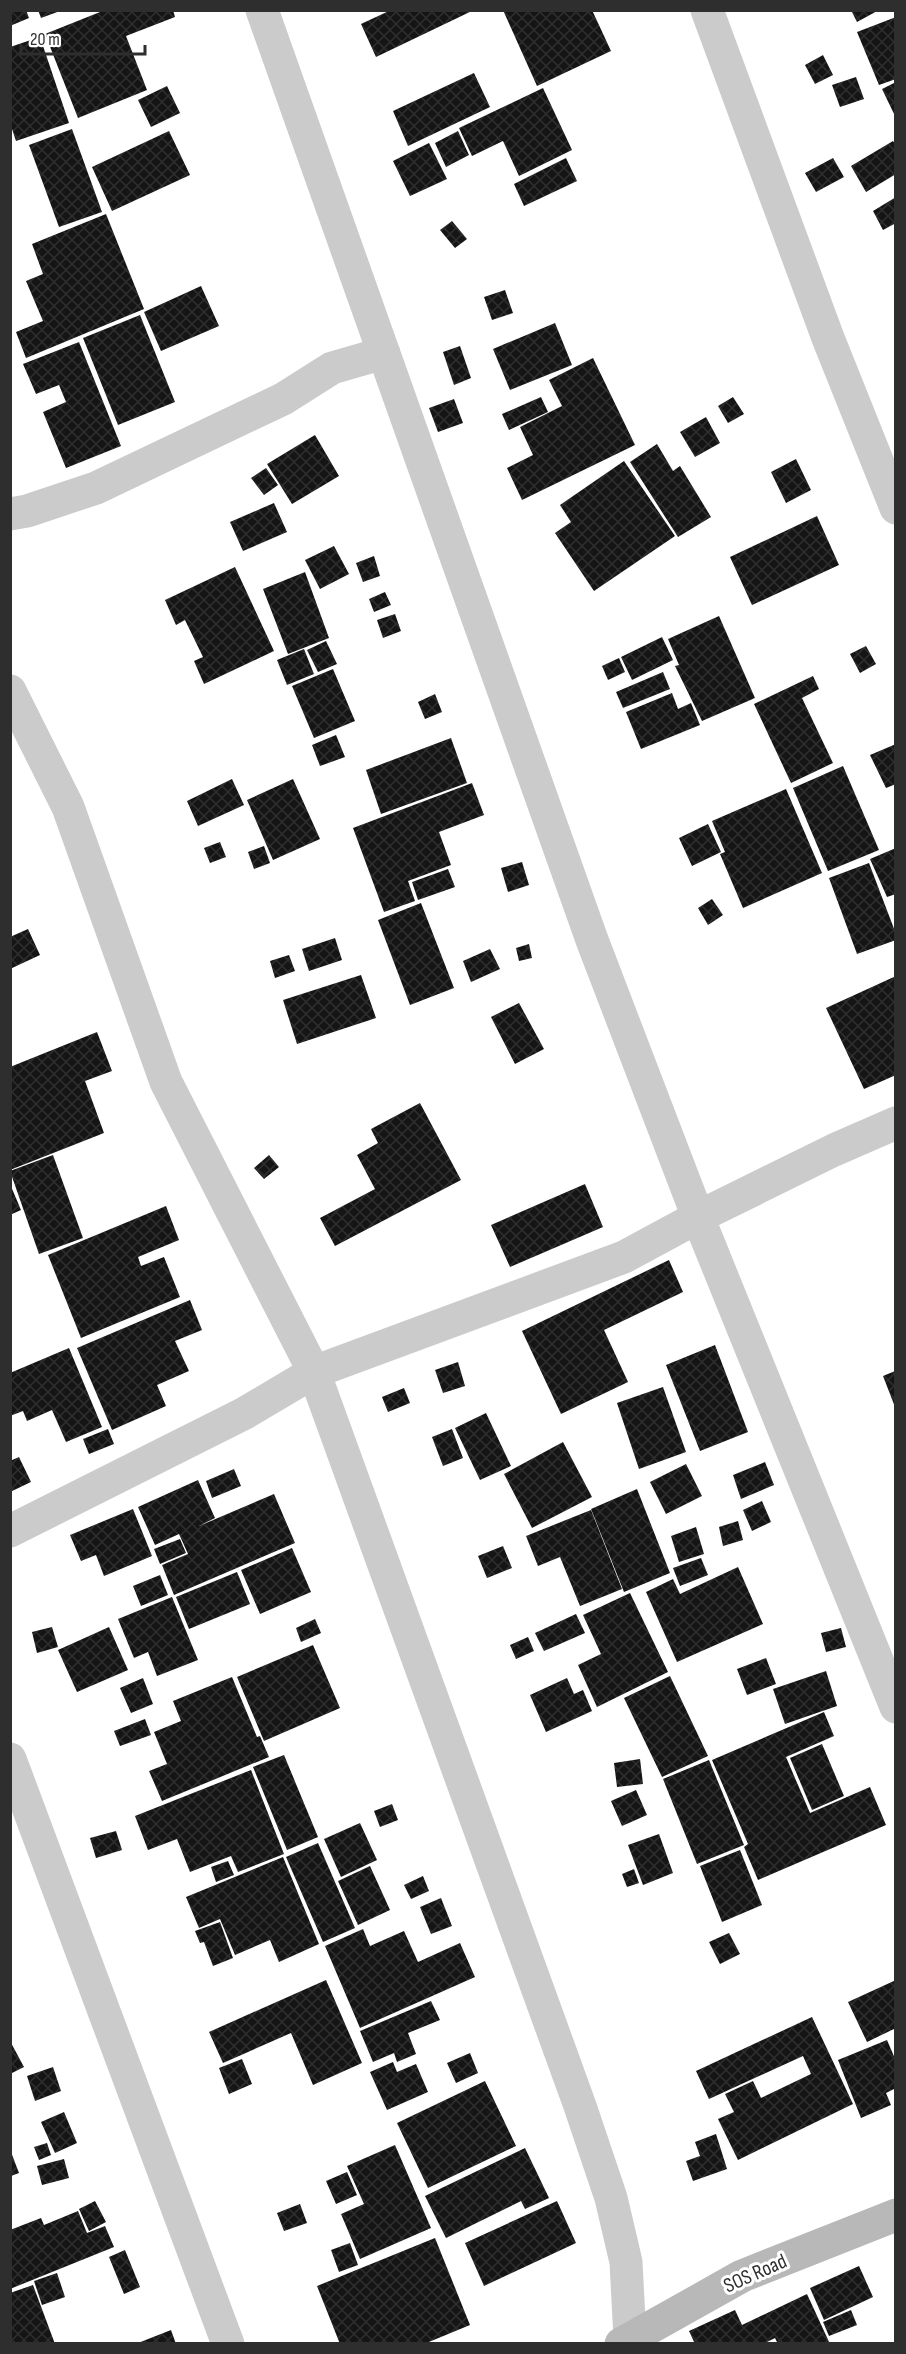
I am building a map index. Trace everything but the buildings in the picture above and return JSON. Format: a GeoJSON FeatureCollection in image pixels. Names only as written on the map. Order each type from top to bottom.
{"type":"FeatureCollection","features":[{"type":"Feature","properties":{"kind":"street"},"geometry":{"type":"LineString","coordinates":[[262,10],[592,940],[698,1217],[896,1707]]}},
{"type":"Feature","properties":{"kind":"street"},"geometry":{"type":"LineString","coordinates":[[707,10],[819,316],[896,508]]}},
{"type":"Feature","properties":{"kind":"street"},"geometry":{"type":"LineString","coordinates":[[10,514],[27,511],[96,488],[283,399],[332,368],[384,353]]}},
{"type":"Feature","properties":{"kind":"street"},"geometry":{"type":"LineString","coordinates":[[10,691],[68,807],[166,1082],[314,1372],[612,2198],[626,2262],[628,2342]]}},
{"type":"Feature","properties":{"kind":"street"},"geometry":{"type":"LineString","coordinates":[[10,1531],[245,1413],[314,1372],[624,1257],[698,1217],[834,1150],[896,1123]]}},
{"type":"Feature","properties":{"kind":"street"},"geometry":{"type":"LineString","coordinates":[[10,1759],[228,2343]]}},
{"type":"Feature","properties":{"kind":"street","name":"SOS Road"},"geometry":{"type":"LineString","coordinates":[[628,2342],[742,2276],[896,2215]]}}]}
